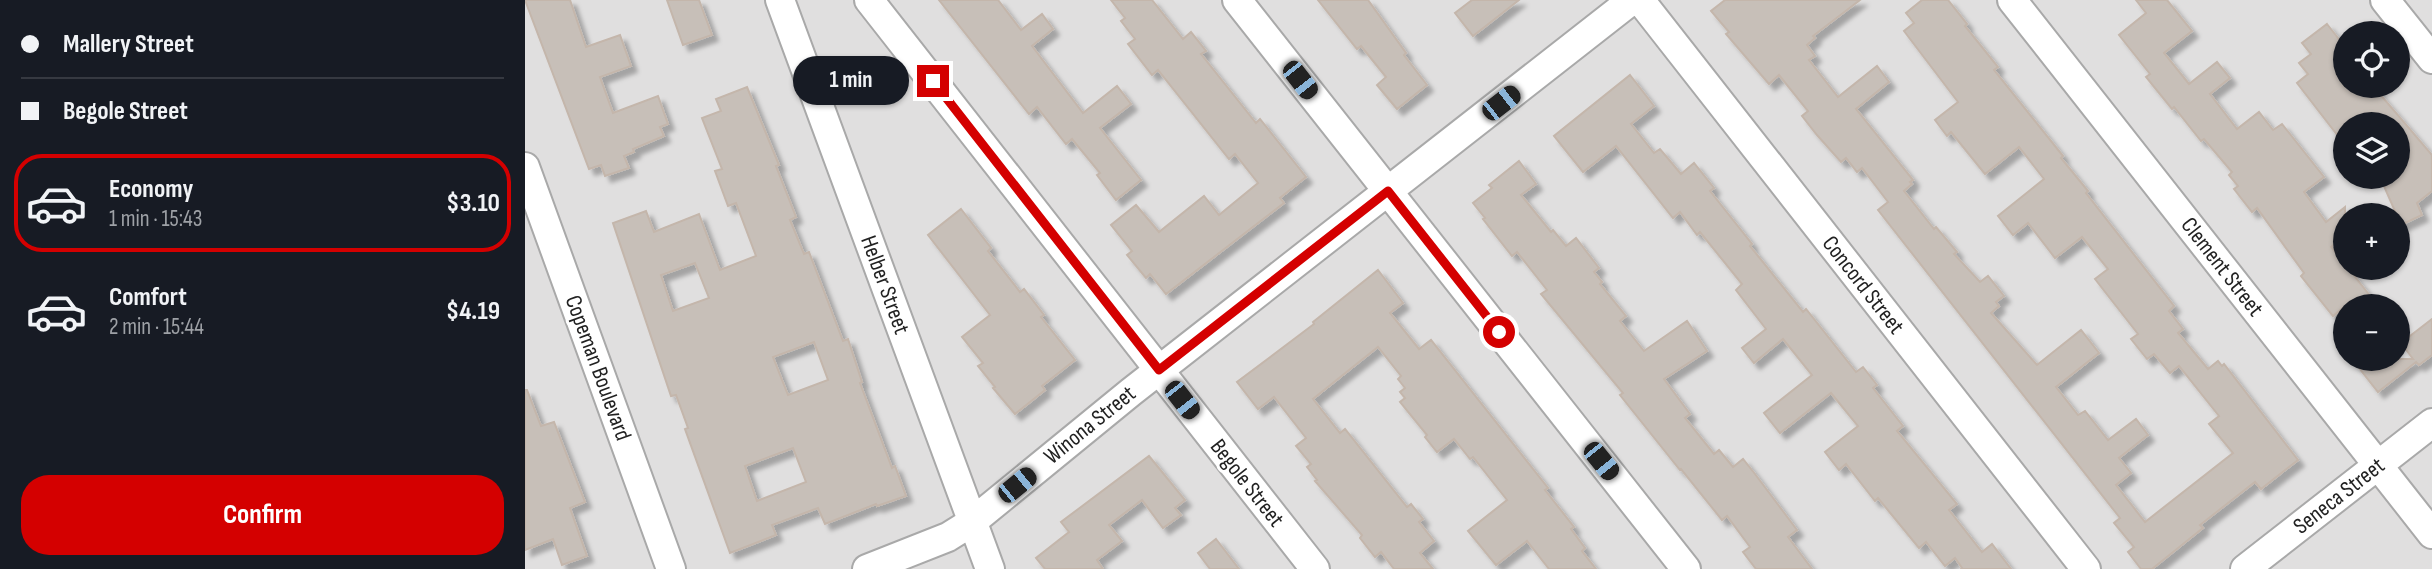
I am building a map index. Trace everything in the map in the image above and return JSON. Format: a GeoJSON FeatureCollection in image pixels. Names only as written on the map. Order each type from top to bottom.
{"type":"FeatureCollection","features":[{"type":"Feature","properties":{"kind":"street","name":"Helber Street"},"geometry":{"type":"LineString","coordinates":[[780,0],[990,569]]}},
{"type":"Feature","properties":{"kind":"street","name":"Begole Street"},"geometry":{"type":"LineString","coordinates":[[869,0],[1315,569]]}},
{"type":"Feature","properties":{"kind":"street"},"geometry":{"type":"LineString","coordinates":[[1237,0],[1686,569]]}},
{"type":"Feature","properties":{"kind":"street","name":"Winona Street"},"geometry":{"type":"LineString","coordinates":[[867,569],[948,537],[972,522],[1159,370],[1632,0]]}},
{"type":"Feature","properties":{"kind":"street","name":"Concord Street"},"geometry":{"type":"LineString","coordinates":[[1640,0],[2086,569]]}},
{"type":"Feature","properties":{"kind":"street","name":"Clement Street"},"geometry":{"type":"LineString","coordinates":[[2012,0],[2432,534]]}},
{"type":"Feature","properties":{"kind":"street"},"geometry":{"type":"LineString","coordinates":[[2385,0],[2432,59]]}},
{"type":"Feature","properties":{"kind":"street","name":"Copeman Boulevard"},"geometry":{"type":"LineString","coordinates":[[525,167],[671,569]]}},
{"type":"Feature","properties":{"kind":"street","name":"Seneca Street"},"geometry":{"type":"LineString","coordinates":[[2245,569],[2432,423]]}},
{"type":"Feature","properties":{"kind":"shaded area"},"geometry":{"type":"Polygon","coordinates":[[[525,0],[2432,0],[2432,569],[525,569],[525,0]]]}},
{"type":"Feature","properties":{"kind":"building"},"geometry":{"type":"Polygon","coordinates":[[[525,0],[570,0],[586,47],[620,35],[631,66],[600,77],[613,113],[658,96],[668,124],[660,127],[664,136],[633,149],[634,152],[624,156],[629,168],[605,176],[601,165],[589,169],[525,0]]]}},
{"type":"Feature","properties":{"kind":"building"},"geometry":{"type":"Polygon","coordinates":[[[667,0],[699,0],[712,35],[683,45],[667,0]]]}},
{"type":"Feature","properties":{"kind":"building"},"geometry":{"type":"Polygon","coordinates":[[[939,0],[998,0],[1021,30],[1042,14],[1053,29],[1032,46],[1083,113],[1117,86],[1131,104],[1100,128],[1141,180],[1116,200],[1097,175],[1100,173],[1072,139],[1066,144],[1037,107],[1029,114],[939,0]]]}},
{"type":"Feature","properties":{"kind":"building"},"geometry":{"type":"Polygon","coordinates":[[[1111,0],[1152,0],[1183,39],[1191,32],[1206,51],[1201,54],[1256,123],[1260,119],[1306,177],[1280,198],[1284,203],[1166,294],[1150,274],[1146,278],[1127,255],[1132,251],[1111,225],[1136,205],[1159,232],[1204,196],[1219,215],[1258,183],[1235,154],[1229,159],[1158,70],[1152,75],[1128,44],[1135,39],[1121,21],[1125,18],[1111,0]]]}},
{"type":"Feature","properties":{"kind":"building"},"geometry":{"type":"Polygon","coordinates":[[[1318,0],[1368,0],[1427,85],[1397,109],[1377,85],[1386,77],[1361,46],[1357,49],[1318,0]]]}},
{"type":"Feature","properties":{"kind":"building"},"geometry":{"type":"Polygon","coordinates":[[[1472,0],[1519,0],[1473,36],[1455,13],[1472,0]]]}},
{"type":"Feature","properties":{"kind":"building"},"geometry":{"type":"Polygon","coordinates":[[[1725,0],[1860,0],[1813,36],[1815,38],[1807,45],[1815,56],[1809,60],[1838,97],[1877,66],[1889,82],[1856,109],[1913,180],[1904,191],[1934,229],[1936,227],[1957,252],[1954,254],[1980,282],[1988,276],[2004,296],[1996,302],[1999,306],[1991,313],[2037,365],[2081,330],[2099,353],[2056,387],[2078,415],[2085,411],[2108,440],[2136,419],[2148,435],[2119,458],[2131,473],[2116,485],[2145,522],[2233,453],[2209,424],[2219,416],[2179,366],[2170,373],[2154,354],[2147,359],[2131,339],[2138,334],[2095,279],[2108,269],[2082,237],[2055,258],[2028,223],[2013,235],[1998,216],[2044,179],[2019,147],[1985,174],[1951,132],[1947,136],[1935,120],[1958,102],[1904,31],[1914,23],[1906,13],[1922,0],[1948,0],[1998,67],[1994,70],[2063,156],[2061,158],[2088,191],[2086,193],[2174,306],[2169,311],[2183,329],[2178,333],[2208,369],[2218,361],[2222,366],[2224,364],[2298,460],[2261,489],[2255,482],[2200,525],[2203,528],[2152,569],[2141,569],[2128,552],[2134,547],[2114,523],[2120,518],[1878,210],[1888,202],[1862,168],[1857,172],[1846,158],[1841,162],[1802,116],[1808,111],[1779,75],[1769,84],[1726,34],[1729,32],[1711,11],[1725,0]]]}},
{"type":"Feature","properties":{"kind":"building"},"geometry":{"type":"Polygon","coordinates":[[[2136,0],[2167,0],[2192,31],[2164,53],[2189,84],[2217,62],[2230,78],[2210,94],[2237,129],[2259,112],[2273,130],[2282,124],[2324,177],[2304,192],[2326,222],[2333,216],[2333,280],[2357,280],[2369,294],[2333,294],[2333,316],[2301,276],[2304,273],[2257,208],[2252,212],[2234,189],[2238,186],[2229,175],[2232,172],[2204,139],[2201,141],[2174,107],[2172,109],[2146,77],[2150,74],[2119,35],[2146,13],[2136,0]]]}},
{"type":"Feature","properties":{"kind":"building"},"geometry":{"type":"Polygon","coordinates":[[[2327,24],[2333,32],[2333,98],[2383,98],[2395,112],[2333,112],[2333,130],[2297,83],[2308,74],[2299,63],[2311,54],[2302,43],[2327,24]]]}},
{"type":"Feature","properties":{"kind":"building"},"geometry":{"type":"Polygon","coordinates":[[[1630,75],[1654,106],[1631,124],[1654,153],[1660,149],[1681,174],[1694,163],[1714,188],[1710,191],[1752,244],[1750,246],[1803,312],[1806,309],[1856,372],[1863,367],[1877,385],[1873,388],[1903,426],[1897,431],[1957,504],[1949,510],[1982,552],[1992,544],[2011,569],[1961,569],[1955,558],[1945,566],[1926,542],[1919,548],[1878,498],[1875,501],[1846,464],[1839,470],[1825,452],[1858,426],[1831,393],[1780,433],[1764,413],[1812,375],[1783,339],[1754,363],[1742,348],[1766,329],[1736,290],[1742,284],[1700,232],[1697,235],[1680,212],[1673,218],[1616,146],[1583,172],[1554,136],[1630,75]]]}},
{"type":"Feature","properties":{"kind":"building"},"geometry":{"type":"Polygon","coordinates":[[[747,87],[779,165],[776,166],[796,217],[790,220],[804,254],[809,252],[843,341],[848,339],[862,382],[860,383],[892,468],[895,466],[906,496],[877,506],[876,504],[825,524],[818,508],[772,525],[776,535],[730,553],[685,429],[688,428],[676,395],[671,396],[613,223],[646,211],[654,232],[699,214],[720,270],[756,256],[736,203],[728,206],[715,171],[722,169],[702,118],[721,111],[716,99],[747,87]],[[695,263],[661,275],[673,311],[709,298],[695,263]],[[814,342],[773,357],[788,395],[828,380],[814,342]],[[793,448],[745,466],[757,501],[806,482],[793,448]]]}},
{"type":"Feature","properties":{"kind":"building"},"geometry":{"type":"Polygon","coordinates":[[[2410,129],[2432,155],[2432,191],[2417,203],[2422,215],[2410,221],[2410,203],[2391,203],[2385,189],[2410,189],[2410,129]]]}},
{"type":"Feature","properties":{"kind":"building"},"geometry":{"type":"Polygon","coordinates":[[[1519,161],[1536,184],[1521,195],[1566,246],[1576,238],[1599,268],[1594,272],[1602,282],[1600,284],[1626,316],[1620,321],[1644,351],[1687,321],[1707,351],[1664,379],[1690,414],[1685,418],[1714,454],[1719,450],[1733,467],[1743,459],[1755,474],[1797,530],[1788,537],[1812,569],[1756,569],[1743,552],[1750,547],[1727,516],[1722,520],[1680,470],[1620,395],[1623,393],[1541,294],[1547,290],[1517,252],[1512,256],[1483,219],[1485,218],[1473,203],[1492,188],[1489,185],[1519,161]]]}},
{"type":"Feature","properties":{"kind":"building"},"geometry":{"type":"Polygon","coordinates":[[[961,209],[991,248],[988,251],[1020,292],[1024,289],[1044,315],[1041,317],[1075,360],[1042,386],[1045,390],[1015,414],[993,388],[995,387],[978,366],[983,363],[962,337],[990,315],[928,235],[961,209]]]}},
{"type":"Feature","properties":{"kind":"building"},"geometry":{"type":"Polygon","coordinates":[[[1378,270],[1403,303],[1390,313],[1419,349],[1431,340],[1548,488],[1545,490],[1574,527],[1571,529],[1585,548],[1582,551],[1596,569],[1549,569],[1527,541],[1496,565],[1468,531],[1507,500],[1473,457],[1470,459],[1454,439],[1437,452],[1400,402],[1405,398],[1400,392],[1405,388],[1398,379],[1401,376],[1378,347],[1313,399],[1340,433],[1345,429],[1407,507],[1411,504],[1423,519],[1419,522],[1434,541],[1420,553],[1433,569],[1394,569],[1381,552],[1375,557],[1360,538],[1362,535],[1315,481],[1317,480],[1307,467],[1311,464],[1296,446],[1306,438],[1274,397],[1258,409],[1237,382],[1314,324],[1313,322],[1378,270]]]}},
{"type":"Feature","properties":{"kind":"building"},"geometry":{"type":"Polygon","coordinates":[[[2432,319],[2432,355],[2419,365],[2416,362],[2410,367],[2410,359],[2413,359],[2410,355],[2410,336],[2432,319]]]}},
{"type":"Feature","properties":{"kind":"building"},"geometry":{"type":"Polygon","coordinates":[[[2361,371],[2405,371],[2378,392],[2361,371]]]}},
{"type":"Feature","properties":{"kind":"building"},"geometry":{"type":"Polygon","coordinates":[[[525,390],[541,426],[554,422],[585,502],[570,508],[587,556],[562,565],[553,539],[525,550],[525,390]]]}},
{"type":"Feature","properties":{"kind":"building"},"geometry":{"type":"Polygon","coordinates":[[[1149,456],[1185,500],[1175,508],[1181,515],[1163,528],[1142,500],[1109,525],[1122,541],[1097,560],[1103,569],[1045,569],[1036,558],[1069,532],[1061,522],[1149,456]]]}},
{"type":"Feature","properties":{"kind":"building"},"geometry":{"type":"Polygon","coordinates":[[[1216,539],[1239,569],[1210,569],[1198,553],[1216,539]]]}},
{"type":"Feature","properties":{"kind":"route"},"geometry":{"type":"LineString","coordinates":[[933,81],[1159,370],[1388,191],[1499,332]]}}]}
